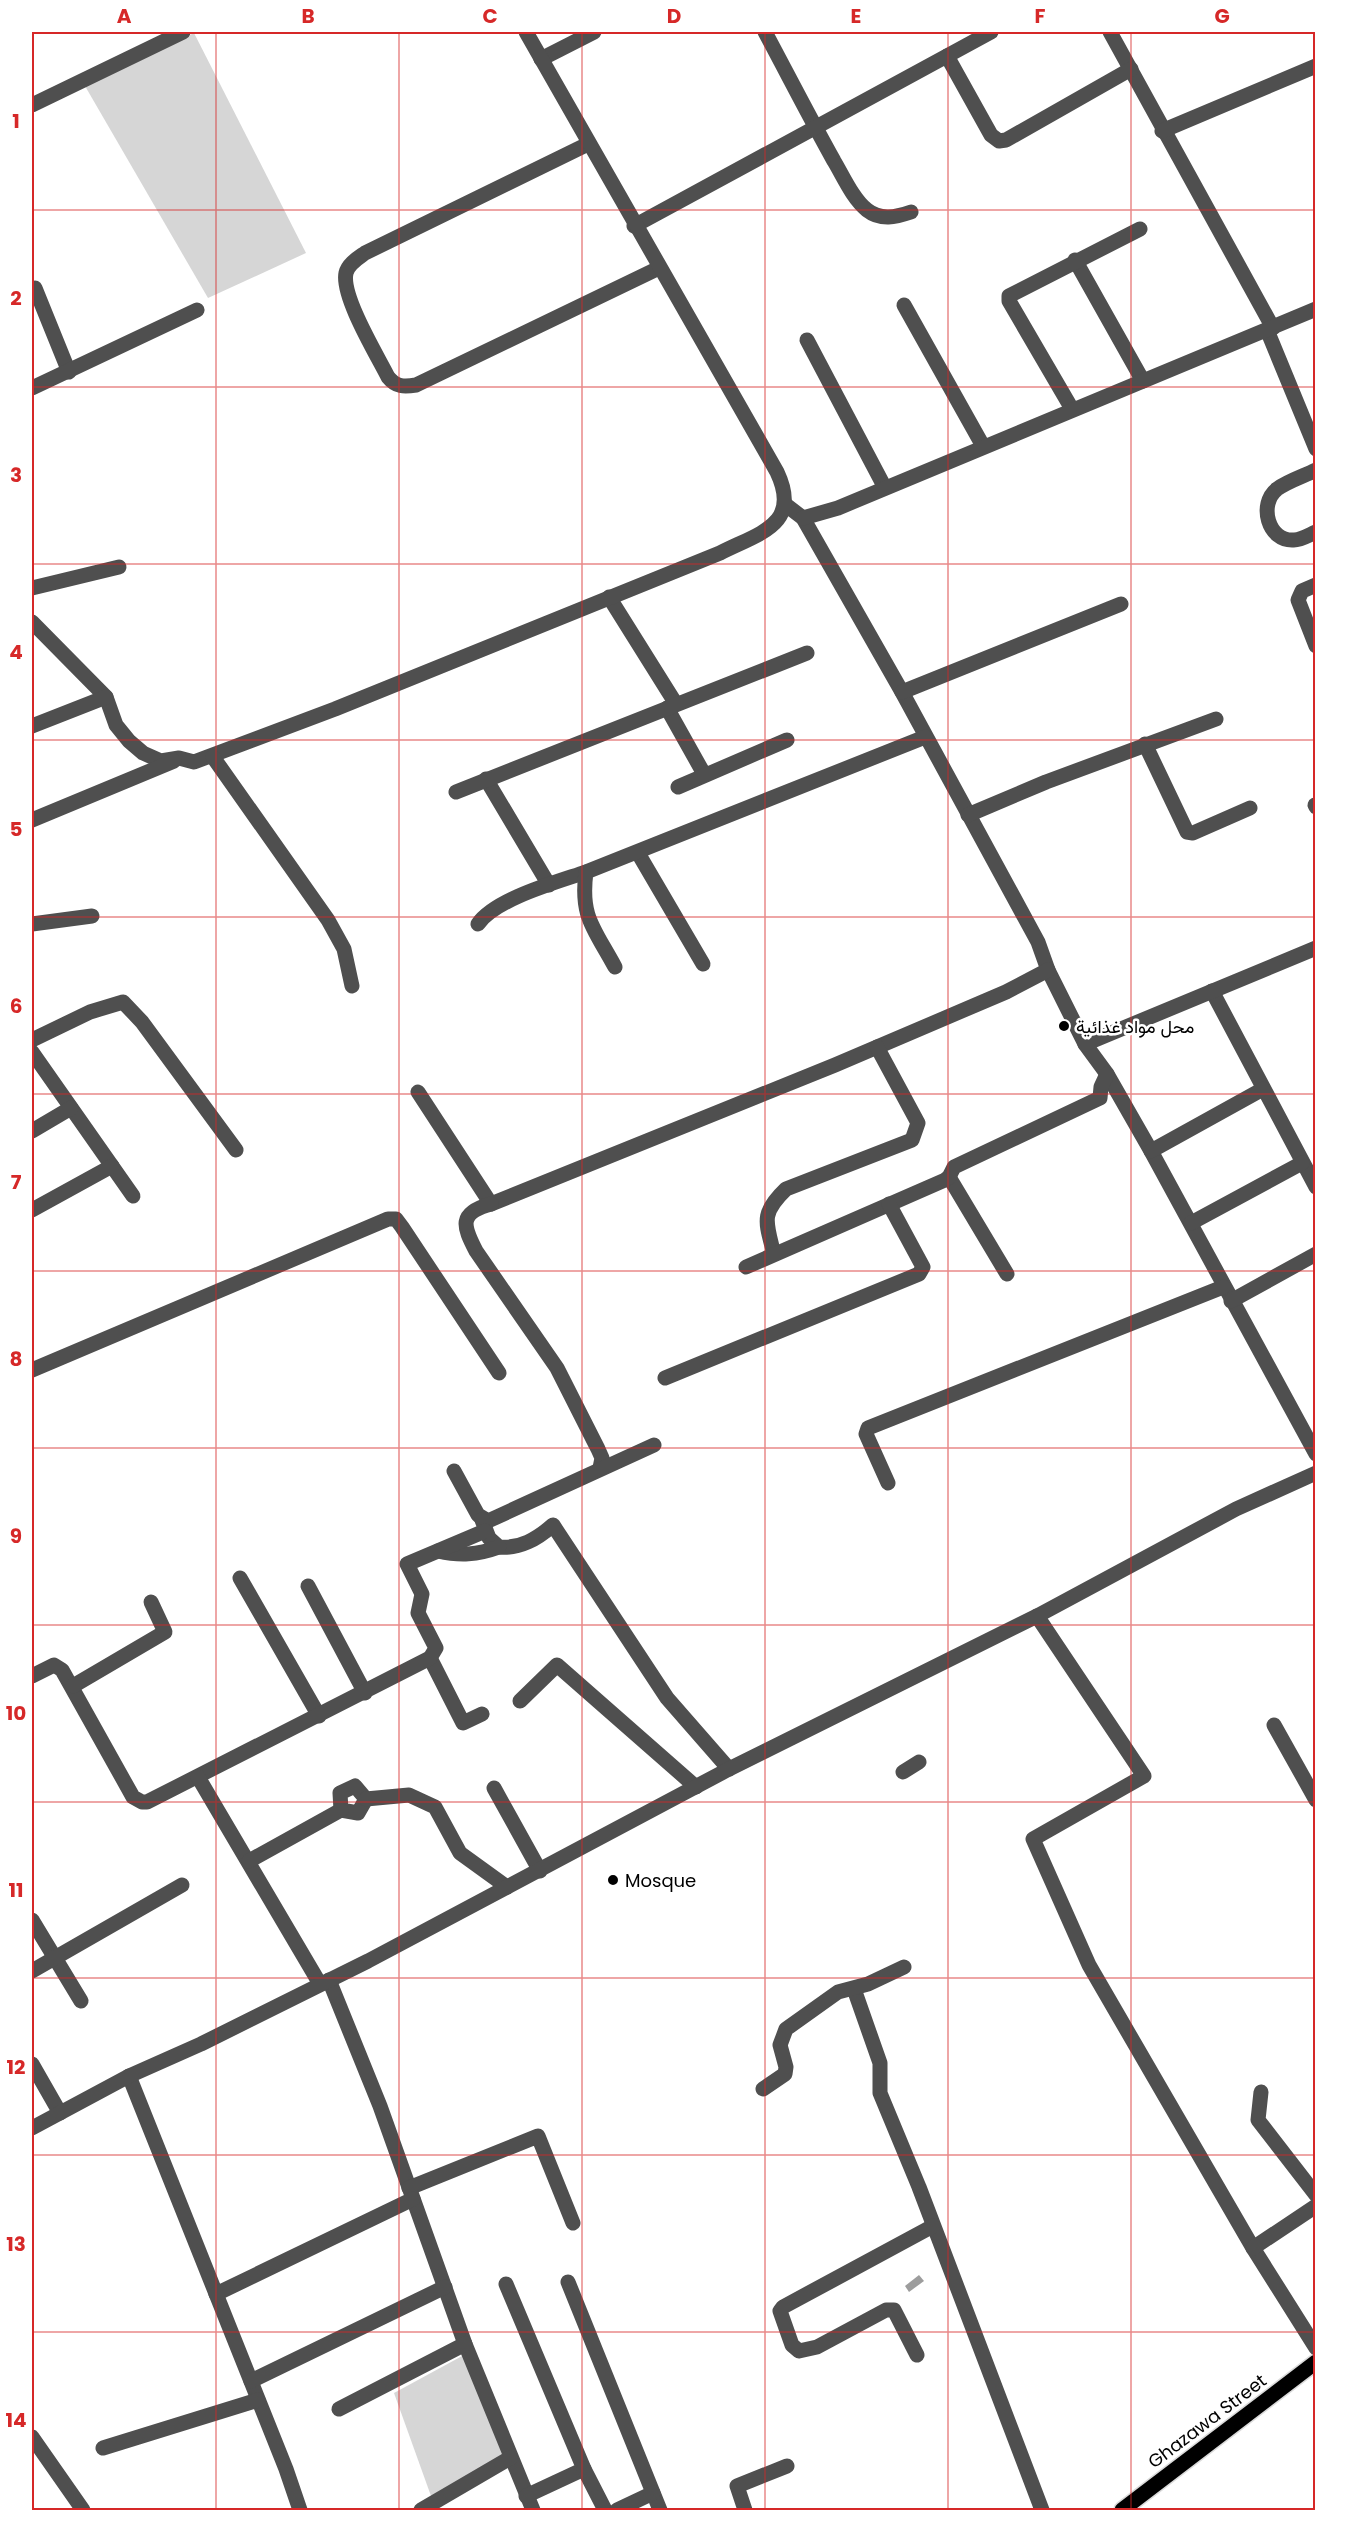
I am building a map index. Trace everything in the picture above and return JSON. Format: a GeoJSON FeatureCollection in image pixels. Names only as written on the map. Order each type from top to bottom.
{"type":"FeatureCollection","features":[{"type":"Feature","properties":{"kind":"main road","name":"Ghazawa Street"},"geometry":{"type":"LineString","coordinates":[[1122,2511],[1316,2362]]}},
{"type":"Feature","properties":{"kind":"street"},"geometry":{"type":"LineString","coordinates":[[32,105],[182,32]]}},
{"type":"Feature","properties":{"kind":"street"},"geometry":{"type":"LineString","coordinates":[[32,622],[106,697],[117,725],[143,753],[161,761],[179,758],[194,762],[213,757],[720,553],[771,527],[786,505],[785,489],[777,472],[634,226],[526,32]]}},
{"type":"Feature","properties":{"kind":"street"},"geometry":{"type":"LineString","coordinates":[[541,59],[594,32]]}},
{"type":"Feature","properties":{"kind":"street"},"geometry":{"type":"LineString","coordinates":[[765,32],[842,175],[867,210],[888,218],[911,212]]}},
{"type":"Feature","properties":{"kind":"street"},"geometry":{"type":"LineString","coordinates":[[634,226],[991,32]]}},
{"type":"Feature","properties":{"kind":"street"},"geometry":{"type":"LineString","coordinates":[[1110,32],[1270,329],[1312,430],[1316,449]]}},
{"type":"Feature","properties":{"kind":"street"},"geometry":{"type":"LineString","coordinates":[[947,56],[991,135],[999,141],[1006,140],[1131,69]]}},
{"type":"Feature","properties":{"kind":"street"},"geometry":{"type":"LineString","coordinates":[[1162,131],[1315,68]]}},
{"type":"Feature","properties":{"kind":"street"},"geometry":{"type":"LineString","coordinates":[[588,144],[365,253],[351,264],[346,273],[349,297],[388,377],[393,383],[402,387],[416,385],[659,268]]}},
{"type":"Feature","properties":{"kind":"street"},"geometry":{"type":"LineString","coordinates":[[1072,409],[1009,301],[1009,296],[1075,260],[1140,229]]}},
{"type":"Feature","properties":{"kind":"street"},"geometry":{"type":"LineString","coordinates":[[1075,260],[1143,381]]}},
{"type":"Feature","properties":{"kind":"street"},"geometry":{"type":"LineString","coordinates":[[35,288],[69,372]]}},
{"type":"Feature","properties":{"kind":"street"},"geometry":{"type":"LineString","coordinates":[[904,305],[983,446]]}},
{"type":"Feature","properties":{"kind":"street"},"geometry":{"type":"LineString","coordinates":[[803,518],[820,515],[884,486],[1316,309]]}},
{"type":"Feature","properties":{"kind":"street"},"geometry":{"type":"LineString","coordinates":[[32,388],[196,310]]}},
{"type":"Feature","properties":{"kind":"street"},"geometry":{"type":"LineString","coordinates":[[807,340],[884,486]]}},
{"type":"Feature","properties":{"kind":"street"},"geometry":{"type":"LineString","coordinates":[[1316,470],[1277,489],[1269,500],[1266,510],[1274,533],[1283,539],[1295,541],[1316,532]]}},
{"type":"Feature","properties":{"kind":"street"},"geometry":{"type":"LineString","coordinates":[[786,505],[803,518],[902,692],[1038,942],[1048,970],[1085,1044],[1107,1074],[1151,1151],[1316,1454]]}},
{"type":"Feature","properties":{"kind":"street"},"geometry":{"type":"LineString","coordinates":[[32,588],[119,567]]}},
{"type":"Feature","properties":{"kind":"street"},"geometry":{"type":"LineString","coordinates":[[1316,585],[1302,591],[1298,600],[1316,646]]}},
{"type":"Feature","properties":{"kind":"street"},"geometry":{"type":"LineString","coordinates":[[609,597],[672,706],[704,774]]}},
{"type":"Feature","properties":{"kind":"street"},"geometry":{"type":"LineString","coordinates":[[902,692],[1121,604]]}},
{"type":"Feature","properties":{"kind":"street"},"geometry":{"type":"LineString","coordinates":[[456,792],[807,652]]}},
{"type":"Feature","properties":{"kind":"street"},"geometry":{"type":"LineString","coordinates":[[32,726],[106,697]]}},
{"type":"Feature","properties":{"kind":"street"},"geometry":{"type":"LineString","coordinates":[[968,815],[1145,744],[1216,719]]}},
{"type":"Feature","properties":{"kind":"street"},"geometry":{"type":"LineString","coordinates":[[478,924],[485,913],[549,885],[638,853],[925,737]]}},
{"type":"Feature","properties":{"kind":"street"},"geometry":{"type":"LineString","coordinates":[[678,788],[704,774],[787,740]]}},
{"type":"Feature","properties":{"kind":"street"},"geometry":{"type":"LineString","coordinates":[[1145,744],[1187,832],[1193,833],[1250,808]]}},
{"type":"Feature","properties":{"kind":"street"},"geometry":{"type":"LineString","coordinates":[[213,757],[328,920],[344,949],[352,986]]}},
{"type":"Feature","properties":{"kind":"street"},"geometry":{"type":"LineString","coordinates":[[32,820],[132,780],[179,758]]}},
{"type":"Feature","properties":{"kind":"street"},"geometry":{"type":"LineString","coordinates":[[486,779],[549,885]]}},
{"type":"Feature","properties":{"kind":"street"},"geometry":{"type":"LineString","coordinates":[[638,853],[703,964]]}},
{"type":"Feature","properties":{"kind":"street"},"geometry":{"type":"LineString","coordinates":[[586,872],[582,897],[585,912],[615,967]]}},
{"type":"Feature","properties":{"kind":"street"},"geometry":{"type":"LineString","coordinates":[[32,924],[92,916]]}},
{"type":"Feature","properties":{"kind":"street"},"geometry":{"type":"LineString","coordinates":[[1085,1044],[1316,948]]}},
{"type":"Feature","properties":{"kind":"street"},"geometry":{"type":"LineString","coordinates":[[600,1468],[602,1458],[557,1368],[476,1251],[466,1231],[468,1216],[479,1207],[662,1137],[1006,992],[1048,970]]}},
{"type":"Feature","properties":{"kind":"street"},"geometry":{"type":"LineString","coordinates":[[1212,991],[1316,1188]]}},
{"type":"Feature","properties":{"kind":"street"},"geometry":{"type":"LineString","coordinates":[[32,1040],[90,1012],[123,1002],[142,1022],[236,1150]]}},
{"type":"Feature","properties":{"kind":"street"},"geometry":{"type":"LineString","coordinates":[[774,1254],[765,1219],[770,1204],[786,1189],[912,1140],[918,1124],[876,1047]]}},
{"type":"Feature","properties":{"kind":"street"},"geometry":{"type":"LineString","coordinates":[[32,1052],[133,1196]]}},
{"type":"Feature","properties":{"kind":"street"},"geometry":{"type":"LineString","coordinates":[[746,1267],[950,1177],[954,1167],[1100,1098],[1101,1087],[1107,1074]]}},
{"type":"Feature","properties":{"kind":"street"},"geometry":{"type":"LineString","coordinates":[[1151,1151],[1263,1089]]}},
{"type":"Feature","properties":{"kind":"street"},"geometry":{"type":"LineString","coordinates":[[418,1092],[491,1204]]}},
{"type":"Feature","properties":{"kind":"street"},"geometry":{"type":"LineString","coordinates":[[32,1131],[71,1108]]}},
{"type":"Feature","properties":{"kind":"street"},"geometry":{"type":"LineString","coordinates":[[1191,1223],[1302,1163]]}},
{"type":"Feature","properties":{"kind":"street"},"geometry":{"type":"LineString","coordinates":[[32,1210],[112,1167]]}},
{"type":"Feature","properties":{"kind":"street"},"geometry":{"type":"LineString","coordinates":[[950,1177],[1007,1275]]}},
{"type":"Feature","properties":{"kind":"street"},"geometry":{"type":"LineString","coordinates":[[665,1378],[919,1275],[923,1267],[890,1204]]}},
{"type":"Feature","properties":{"kind":"street"},"geometry":{"type":"LineString","coordinates":[[32,1370],[388,1219],[396,1220],[402,1227],[500,1373]]}},
{"type":"Feature","properties":{"kind":"street"},"geometry":{"type":"LineString","coordinates":[[888,1483],[866,1434],[868,1428],[1227,1294],[1316,1254]]}},
{"type":"Feature","properties":{"kind":"street"},"geometry":{"type":"LineString","coordinates":[[32,1676],[54,1665],[62,1670],[136,1800],[147,1802],[365,1694],[430,1658],[436,1648],[418,1613],[422,1594],[407,1564],[438,1551],[488,1521],[594,1475],[600,1468],[654,1445]]}},
{"type":"Feature","properties":{"kind":"street"},"geometry":{"type":"LineString","coordinates":[[454,1471],[499,1547]]}},
{"type":"Feature","properties":{"kind":"street"},"geometry":{"type":"LineString","coordinates":[[32,2128],[129,2076],[201,2044],[540,1871],[729,1768],[1037,1616],[1184,1536],[1316,1473]]}},
{"type":"Feature","properties":{"kind":"street"},"geometry":{"type":"LineString","coordinates":[[438,1551],[459,1556],[520,1545],[540,1537],[553,1526],[667,1698],[729,1768]]}},
{"type":"Feature","properties":{"kind":"street"},"geometry":{"type":"LineString","coordinates":[[240,1578],[319,1716]]}},
{"type":"Feature","properties":{"kind":"street"},"geometry":{"type":"LineString","coordinates":[[308,1586],[365,1694]]}},
{"type":"Feature","properties":{"kind":"street"},"geometry":{"type":"LineString","coordinates":[[73,1686],[165,1632],[151,1602]]}},
{"type":"Feature","properties":{"kind":"street"},"geometry":{"type":"LineString","coordinates":[[1037,1616],[1144,1776],[1033,1839],[1089,1965],[1253,2248],[1316,2348]]}},
{"type":"Feature","properties":{"kind":"street"},"geometry":{"type":"LineString","coordinates":[[430,1658],[463,1723],[482,1714]]}},
{"type":"Feature","properties":{"kind":"street"},"geometry":{"type":"LineString","coordinates":[[520,1701],[557,1665],[696,1787]]}},
{"type":"Feature","properties":{"kind":"street"},"geometry":{"type":"LineString","coordinates":[[1274,1725],[1314,1793]]}},
{"type":"Feature","properties":{"kind":"street"},"geometry":{"type":"LineString","coordinates":[[903,1772],[920,1762]]}},
{"type":"Feature","properties":{"kind":"street"},"geometry":{"type":"LineString","coordinates":[[198,1777],[325,1982],[372,2085],[465,2344],[533,2511]]}},
{"type":"Feature","properties":{"kind":"street"},"geometry":{"type":"LineString","coordinates":[[249,1861],[342,1810],[340,1793],[355,1786],[366,1799],[409,1795],[435,1807],[460,1853],[507,1887]]}},
{"type":"Feature","properties":{"kind":"street"},"geometry":{"type":"LineString","coordinates":[[494,1788],[540,1871]]}},
{"type":"Feature","properties":{"kind":"street"},"geometry":{"type":"LineString","coordinates":[[32,1971],[182,1885]]}},
{"type":"Feature","properties":{"kind":"street"},"geometry":{"type":"LineString","coordinates":[[32,1920],[81,2001]]}},
{"type":"Feature","properties":{"kind":"street"},"geometry":{"type":"LineString","coordinates":[[763,2089],[785,2074],[786,2067],[780,2045],[786,2029],[823,2000],[838,1992],[854,1989],[904,1967]]}},
{"type":"Feature","properties":{"kind":"street"},"geometry":{"type":"LineString","coordinates":[[854,1989],[880,2062],[880,2093],[1042,2511]]}},
{"type":"Feature","properties":{"kind":"street"},"geometry":{"type":"LineString","coordinates":[[32,2064],[60,2113]]}},
{"type":"Feature","properties":{"kind":"street"},"geometry":{"type":"LineString","coordinates":[[129,2076],[251,2381],[300,2511]]}},
{"type":"Feature","properties":{"kind":"street"},"geometry":{"type":"LineString","coordinates":[[1261,2092],[1258,2120],[1316,2195]]}},
{"type":"Feature","properties":{"kind":"street"},"geometry":{"type":"LineString","coordinates":[[216,2294],[411,2193],[538,2136],[573,2223]]}},
{"type":"Feature","properties":{"kind":"street"},"geometry":{"type":"LineString","coordinates":[[1253,2248],[1316,2206]]}},
{"type":"Feature","properties":{"kind":"street"},"geometry":{"type":"LineString","coordinates":[[917,2355],[894,2310],[886,2310],[817,2347],[799,2350],[792,2345],[780,2311],[783,2307],[933,2226]]}},
{"type":"Feature","properties":{"kind":"street"},"geometry":{"type":"LineString","coordinates":[[568,2282],[660,2511]]}},
{"type":"Feature","properties":{"kind":"street"},"geometry":{"type":"LineString","coordinates":[[506,2284],[584,2469],[605,2511]]}},
{"type":"Feature","properties":{"kind":"street"},"geometry":{"type":"LineString","coordinates":[[251,2381],[297,2361],[445,2287]]}},
{"type":"Feature","properties":{"kind":"street"},"geometry":{"type":"LineString","coordinates":[[339,2409],[465,2344]]}},
{"type":"Feature","properties":{"kind":"street"},"geometry":{"type":"LineString","coordinates":[[103,2448],[258,2400]]}},
{"type":"Feature","properties":{"kind":"street"},"geometry":{"type":"LineString","coordinates":[[32,2438],[83,2511]]}},
{"type":"Feature","properties":{"kind":"street"},"geometry":{"type":"LineString","coordinates":[[421,2511],[510,2458]]}},
{"type":"Feature","properties":{"kind":"street"},"geometry":{"type":"LineString","coordinates":[[745,2511],[737,2486],[787,2466]]}},
{"type":"Feature","properties":{"kind":"street"},"geometry":{"type":"LineString","coordinates":[[526,2496],[584,2469]]}},
{"type":"Feature","properties":{"kind":"street"},"geometry":{"type":"LineString","coordinates":[[617,2511],[653,2493]]}},
{"type":"Feature","properties":{"kind":"shaded area"},"geometry":{"type":"Polygon","coordinates":[[[194,33],[306,253],[208,298],[85,86],[194,33]]]}},
{"type":"Feature","properties":{"kind":"shaded area"},"geometry":{"type":"Polygon","coordinates":[[[919,2275],[924,2281],[909,2292],[905,2286],[919,2275]]]}},
{"type":"Feature","properties":{"kind":"shaded area"},"geometry":{"type":"Polygon","coordinates":[[[464,2355],[507,2453],[431,2496],[394,2393],[464,2355]]]}},
{"type":"Feature","properties":{"kind":"place","name":"محل مواد غذائية"},"geometry":{"type":"Point","coordinates":[1064,1026]}},
{"type":"Feature","properties":{"kind":"place","name":"Mosque"},"geometry":{"type":"Point","coordinates":[613,1880]}}]}
